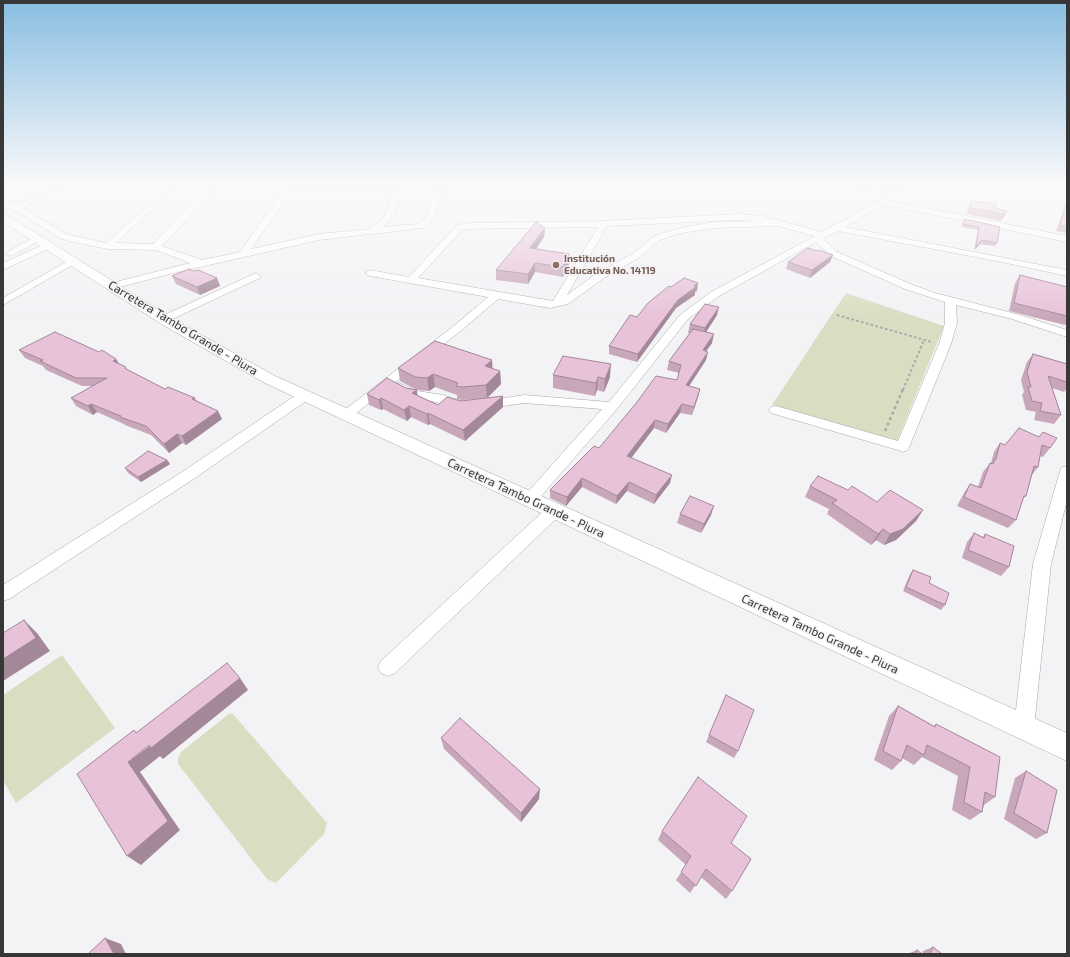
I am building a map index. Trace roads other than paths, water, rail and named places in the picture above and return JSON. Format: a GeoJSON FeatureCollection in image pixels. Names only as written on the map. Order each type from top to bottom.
{"type":"FeatureCollection","features":[{"type":"Feature","properties":{"kind":"main road","name":"Carretera Tambo Grande - Piura"},"geometry":{"type":"LineString","coordinates":[[29,230],[43,242],[164,319],[228,357],[304,396],[1067,747]]}},
{"type":"Feature","properties":{"kind":"street"},"geometry":{"type":"LineString","coordinates":[[48,230],[72,239],[108,246],[157,246],[166,251],[202,264]]}},
{"type":"Feature","properties":{"kind":"street"},"geometry":{"type":"LineString","coordinates":[[108,246],[126,230]]}},
{"type":"Feature","properties":{"kind":"street"},"geometry":{"type":"LineString","coordinates":[[157,246],[171,230]]}},
{"type":"Feature","properties":{"kind":"street"},"geometry":{"type":"LineString","coordinates":[[243,254],[260,230]]}},
{"type":"Feature","properties":{"kind":"street"},"geometry":{"type":"LineString","coordinates":[[112,286],[243,254],[327,236],[386,230]]}},
{"type":"Feature","properties":{"kind":"street"},"geometry":{"type":"LineString","coordinates":[[410,280],[457,230]]}},
{"type":"Feature","properties":{"kind":"street"},"geometry":{"type":"LineString","coordinates":[[557,303],[602,230]]}},
{"type":"Feature","properties":{"kind":"street"},"geometry":{"type":"LineString","coordinates":[[370,273],[550,305],[564,302],[600,276],[638,255],[657,238],[688,230]]}},
{"type":"Feature","properties":{"kind":"street"},"geometry":{"type":"LineString","coordinates":[[797,230],[820,237],[834,254],[908,287],[950,300],[1016,316],[1067,334]]}},
{"type":"Feature","properties":{"kind":"street"},"geometry":{"type":"LineString","coordinates":[[530,499],[612,406],[684,317],[715,294],[835,230]]}},
{"type":"Feature","properties":{"kind":"street"},"geometry":{"type":"LineString","coordinates":[[847,230],[1067,273]]}},
{"type":"Feature","properties":{"kind":"street"},"geometry":{"type":"LineString","coordinates":[[1024,230],[1067,239]]}},
{"type":"Feature","properties":{"kind":"street"},"geometry":{"type":"LineString","coordinates":[[3,256],[43,242]]}},
{"type":"Feature","properties":{"kind":"street"},"geometry":{"type":"LineString","coordinates":[[3,267],[43,242]]}},
{"type":"Feature","properties":{"kind":"street"},"geometry":{"type":"LineString","coordinates":[[3,302],[73,261]]}},
{"type":"Feature","properties":{"kind":"street"},"geometry":{"type":"LineString","coordinates":[[164,319],[256,276]]}},
{"type":"Feature","properties":{"kind":"street"},"geometry":{"type":"LineString","coordinates":[[345,415],[460,327],[495,296]]}},
{"type":"Feature","properties":{"kind":"street"},"geometry":{"type":"LineString","coordinates":[[776,410],[903,447],[944,345],[951,323],[950,300]]}},
{"type":"Feature","properties":{"kind":"street"},"geometry":{"type":"LineString","coordinates":[[388,382],[414,394],[438,398],[462,406],[524,399],[612,406]]}},
{"type":"Feature","properties":{"kind":"street"},"geometry":{"type":"LineString","coordinates":[[4,592],[187,476],[304,396]]}},
{"type":"Feature","properties":{"kind":"street"},"geometry":{"type":"LineString","coordinates":[[1024,727],[1042,564],[1067,471]]}},
{"type":"Feature","properties":{"kind":"street"},"geometry":{"type":"LineString","coordinates":[[388,667],[554,511]]}},
{"type":"Feature","properties":{"kind":"place","name":"Institución Educativa No. 14119"},"geometry":{"type":"Point","coordinates":[556,265]}}]}
